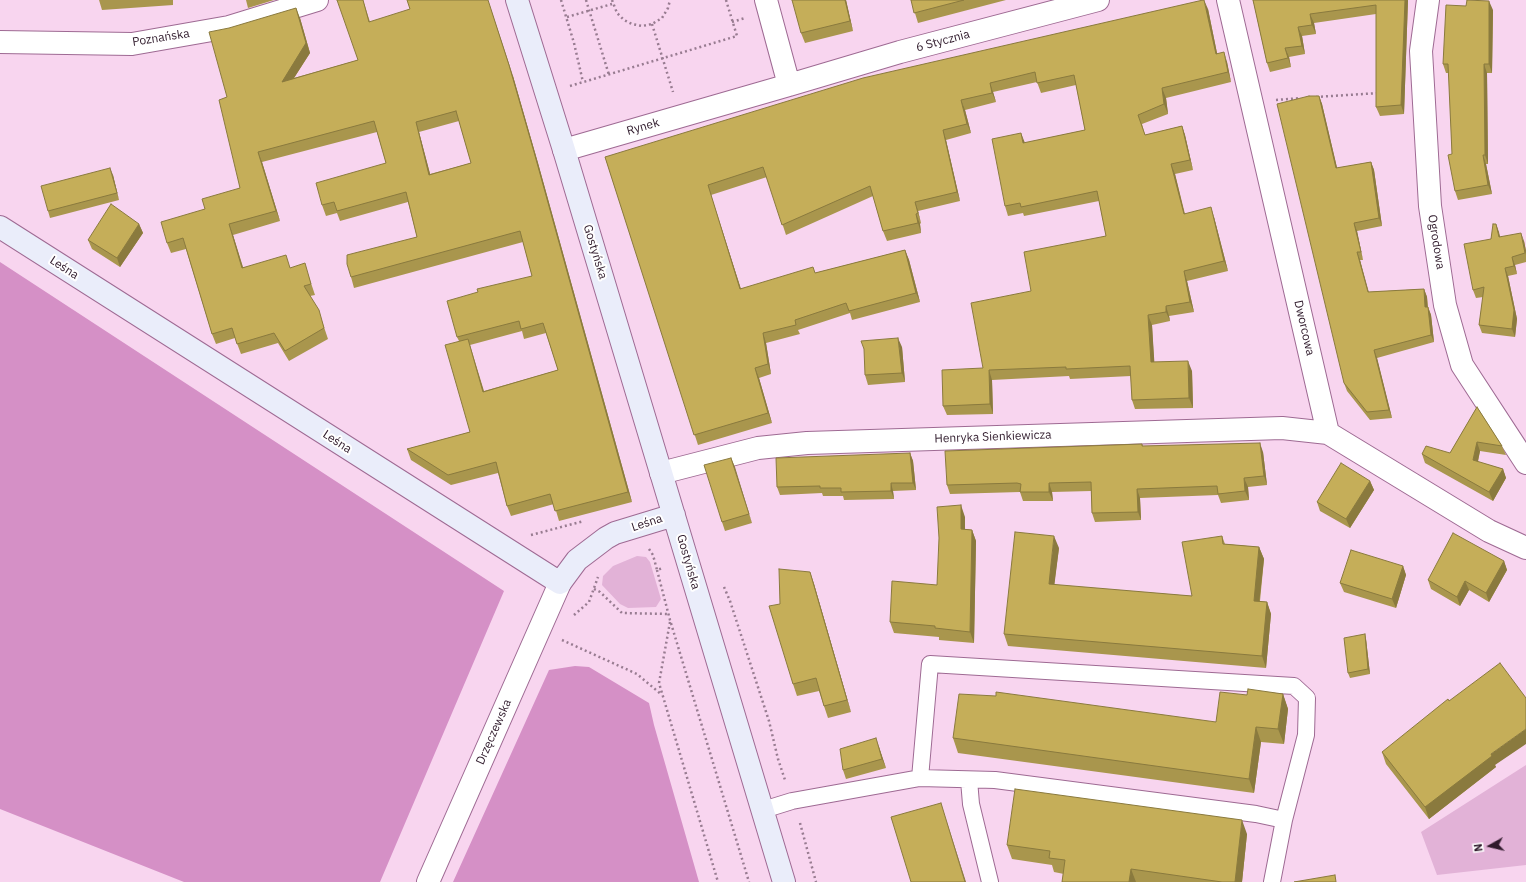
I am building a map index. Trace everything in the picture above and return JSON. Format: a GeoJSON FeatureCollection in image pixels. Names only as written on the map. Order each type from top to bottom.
{"type":"FeatureCollection","features":[{"type":"Feature","properties":{"kind":"street","name":"Poznańska"},"geometry":{"type":"LineString","coordinates":[[0,42],[132,44],[229,27],[317,0]]}},
{"type":"Feature","properties":{"kind":"street"},"geometry":{"type":"LineString","coordinates":[[517,0],[564,150]]}},
{"type":"Feature","properties":{"kind":"street"},"geometry":{"type":"LineString","coordinates":[[766,0],[789,85]]}},
{"type":"Feature","properties":{"kind":"street","name":"6 Stycznia"},"geometry":{"type":"LineString","coordinates":[[789,85],[900,52],[1098,0]]}},
{"type":"Feature","properties":{"kind":"street","name":"Dworcowa"},"geometry":{"type":"LineString","coordinates":[[1228,0],[1328,433]]}},
{"type":"Feature","properties":{"kind":"street","name":"Ogrodowa"},"geometry":{"type":"LineString","coordinates":[[1428,0],[1421,51],[1430,198],[1445,305],[1462,366],[1526,463]]}},
{"type":"Feature","properties":{"kind":"street","name":"Rynek"},"geometry":{"type":"LineString","coordinates":[[564,150],[789,85]]}},
{"type":"Feature","properties":{"kind":"street","name":"Gostyńska"},"geometry":{"type":"LineString","coordinates":[[564,150],[784,882]]}},
{"type":"Feature","properties":{"kind":"street","name":"Leśna"},"geometry":{"type":"LineString","coordinates":[[0,226],[560,583],[578,560],[606,538],[674,515]]}},
{"type":"Feature","properties":{"kind":"street","name":"Henryka Sienkiewicza"},"geometry":{"type":"LineString","coordinates":[[661,474],[758,448],[807,442],[1282,428],[1328,433]]}},
{"type":"Feature","properties":{"kind":"street"},"geometry":{"type":"LineString","coordinates":[[1328,433],[1489,531],[1526,548]]}},
{"type":"Feature","properties":{"kind":"street","name":"Drzęczewska"},"geometry":{"type":"LineString","coordinates":[[428,882],[560,583]]}},
{"type":"Feature","properties":{"kind":"lane"},"geometry":{"type":"LineString","coordinates":[[920,778],[930,664],[1294,686],[1307,698],[1306,735],[1284,820],[1272,882]]}},
{"type":"Feature","properties":{"kind":"lane"},"geometry":{"type":"LineString","coordinates":[[763,810],[792,801],[920,778],[1019,783],[1256,814],[1284,820]]}},
{"type":"Feature","properties":{"kind":"lane"},"geometry":{"type":"LineString","coordinates":[[969,780],[971,804],[990,882]]}},
{"type":"Feature","properties":{"kind":"path"},"geometry":{"type":"LineString","coordinates":[[561,0],[567,17],[583,82]]}},
{"type":"Feature","properties":{"kind":"path"},"geometry":{"type":"LineString","coordinates":[[586,0],[609,75]]}},
{"type":"Feature","properties":{"kind":"path"},"geometry":{"type":"LineString","coordinates":[[612,0],[617,13],[624,20],[632,24],[642,26],[652,24],[662,18],[668,8],[670,0]]}},
{"type":"Feature","properties":{"kind":"path"},"geometry":{"type":"LineString","coordinates":[[546,93],[737,36],[726,0]]}},
{"type":"Feature","properties":{"kind":"path"},"geometry":{"type":"LineString","coordinates":[[567,17],[613,4]]}},
{"type":"Feature","properties":{"kind":"path"},"geometry":{"type":"LineString","coordinates":[[652,24],[680,116]]}},
{"type":"Feature","properties":{"kind":"path"},"geometry":{"type":"LineString","coordinates":[[1314,98],[1384,93]]}},
{"type":"Feature","properties":{"kind":"path"},"geometry":{"type":"LineString","coordinates":[[1251,102],[1306,98]]}},
{"type":"Feature","properties":{"kind":"path"},"geometry":{"type":"LineString","coordinates":[[647,546],[653,555],[668,614],[749,882]]}},
{"type":"Feature","properties":{"kind":"path"},"geometry":{"type":"LineString","coordinates":[[657,570],[664,568]]}},
{"type":"Feature","properties":{"kind":"path"},"geometry":{"type":"LineString","coordinates":[[572,616],[589,602],[598,575]]}},
{"type":"Feature","properties":{"kind":"path"},"geometry":{"type":"LineString","coordinates":[[721,581],[730,601],[769,721],[778,759],[816,882]]}},
{"type":"Feature","properties":{"kind":"path"},"geometry":{"type":"LineString","coordinates":[[594,589],[600,592],[622,613],[668,614]]}},
{"type":"Feature","properties":{"kind":"path"},"geometry":{"type":"LineString","coordinates":[[670,620],[659,683],[718,882]]}},
{"type":"Feature","properties":{"kind":"path"},"geometry":{"type":"LineString","coordinates":[[539,630],[637,674],[662,695]]}},
{"type":"Feature","properties":{"kind":"shaded area"},"geometry":{"type":"Polygon","coordinates":[[[0,262],[504,591],[380,882],[184,882],[0,809],[0,262]]]}},
{"type":"Feature","properties":{"kind":"shaded area"},"geometry":{"type":"Polygon","coordinates":[[[637,556],[646,557],[650,562],[661,599],[656,607],[628,608],[620,604],[602,585],[603,576],[613,566],[637,556]]]}},
{"type":"Feature","properties":{"kind":"shaded area"},"geometry":{"type":"Polygon","coordinates":[[[575,666],[589,667],[649,703],[699,882],[453,882],[549,670],[575,666]]]}},
{"type":"Feature","properties":{"kind":"shaded area"},"geometry":{"type":"Polygon","coordinates":[[[1526,765],[1526,865],[1437,875],[1421,832],[1526,765]]]}},
{"type":"Feature","properties":{"kind":"building"},"geometry":{"type":"Polygon","coordinates":[[[337,0],[363,0],[369,22],[410,9],[407,0],[488,0],[509,65],[534,152],[628,492],[555,511],[550,494],[507,506],[496,462],[448,475],[407,449],[470,432],[445,345],[468,339],[483,392],[558,370],[543,323],[521,329],[519,321],[457,337],[447,301],[478,292],[477,289],[532,276],[520,231],[351,277],[347,264],[347,255],[417,237],[406,192],[337,211],[334,202],[322,205],[316,183],[386,163],[374,121],[258,152],[276,211],[229,224],[242,268],[286,255],[290,268],[305,263],[311,284],[304,286],[319,310],[324,328],[285,351],[274,333],[237,344],[232,328],[212,334],[183,238],[167,243],[161,222],[205,209],[202,199],[240,188],[219,100],[227,97],[209,32],[229,28],[296,8],[306,43],[282,82],[358,60],[337,0]],[[456,111],[416,122],[429,175],[471,163],[456,111]]]}},
{"type":"Feature","properties":{"kind":"building"},"geometry":{"type":"Polygon","coordinates":[[[792,0],[845,0],[850,21],[801,33],[792,0]]]}},
{"type":"Feature","properties":{"kind":"building"},"geometry":{"type":"Polygon","coordinates":[[[911,0],[964,0],[914,13],[911,0]]]}},
{"type":"Feature","properties":{"kind":"building"},"geometry":{"type":"Polygon","coordinates":[[[1204,0],[1216,54],[1224,52],[1228,72],[1162,88],[1164,104],[1138,115],[1145,135],[1182,126],[1190,160],[1171,164],[1184,214],[1211,207],[1224,261],[1184,271],[1190,302],[1166,306],[1166,312],[1148,315],[1151,362],[1188,361],[1189,398],[1132,400],[1130,366],[1066,369],[1066,367],[989,370],[990,404],[943,406],[942,370],[983,368],[971,303],[1031,291],[1024,252],[1106,236],[1097,191],[1021,207],[1020,203],[1005,206],[992,139],[1021,133],[1023,143],[1085,130],[1074,75],[1037,83],[1035,72],[990,83],[992,93],[961,100],[967,124],[943,130],[957,192],[915,202],[918,213],[916,214],[918,223],[883,231],[870,186],[782,225],[763,167],[708,185],[740,289],[813,267],[815,273],[905,250],[916,293],[849,311],[846,303],[795,320],[796,325],[763,333],[768,364],[755,368],[768,413],[694,435],[605,157],[863,78],[1204,0]]]}},
{"type":"Feature","properties":{"kind":"building"},"geometry":{"type":"Polygon","coordinates":[[[1253,0],[1405,0],[1401,105],[1376,107],[1376,5],[1310,14],[1312,25],[1298,27],[1302,46],[1285,48],[1288,58],[1267,63],[1253,0]]]}},
{"type":"Feature","properties":{"kind":"building"},"geometry":{"type":"Polygon","coordinates":[[[1467,0],[1489,1],[1489,64],[1484,64],[1485,155],[1483,155],[1488,185],[1455,191],[1448,155],[1452,154],[1448,64],[1443,64],[1446,5],[1466,6],[1467,0]]]}},
{"type":"Feature","properties":{"kind":"building"},"geometry":{"type":"Polygon","coordinates":[[[1309,96],[1319,96],[1336,168],[1371,162],[1379,218],[1354,223],[1361,252],[1357,252],[1368,292],[1424,289],[1425,307],[1428,307],[1431,335],[1374,350],[1389,410],[1367,412],[1344,383],[1277,104],[1309,96]]]}},
{"type":"Feature","properties":{"kind":"building"},"geometry":{"type":"Polygon","coordinates":[[[110,168],[117,193],[48,211],[41,186],[110,168]]]}},
{"type":"Feature","properties":{"kind":"building"},"geometry":{"type":"Polygon","coordinates":[[[111,204],[139,224],[117,258],[88,240],[111,204]]]}},
{"type":"Feature","properties":{"kind":"building"},"geometry":{"type":"Polygon","coordinates":[[[1493,224],[1496,224],[1499,237],[1521,233],[1525,253],[1512,257],[1514,266],[1505,268],[1514,310],[1512,329],[1479,325],[1484,287],[1473,290],[1464,244],[1491,239],[1493,224]]]}},
{"type":"Feature","properties":{"kind":"building"},"geometry":{"type":"Polygon","coordinates":[[[898,338],[902,373],[865,375],[864,349],[861,341],[898,338]]]}},
{"type":"Feature","properties":{"kind":"building"},"geometry":{"type":"Polygon","coordinates":[[[1477,407],[1502,446],[1477,442],[1473,460],[1503,469],[1489,492],[1422,454],[1426,446],[1450,453],[1477,407]]]}},
{"type":"Feature","properties":{"kind":"building"},"geometry":{"type":"Polygon","coordinates":[[[1260,443],[1264,476],[1244,478],[1245,491],[1218,494],[1217,486],[1137,489],[1138,512],[1092,513],[1091,482],[1049,483],[1049,492],[1020,492],[1021,484],[1017,483],[947,485],[945,451],[1142,444],[1142,446],[1260,443]]]}},
{"type":"Feature","properties":{"kind":"building"},"geometry":{"type":"Polygon","coordinates":[[[910,453],[913,483],[891,483],[891,491],[841,492],[841,488],[820,488],[820,486],[777,487],[776,458],[910,453]]]}},
{"type":"Feature","properties":{"kind":"building"},"geometry":{"type":"Polygon","coordinates":[[[731,458],[749,514],[722,522],[704,465],[731,458]]]}},
{"type":"Feature","properties":{"kind":"building"},"geometry":{"type":"Polygon","coordinates":[[[1341,463],[1370,481],[1346,519],[1317,502],[1341,463]]]}},
{"type":"Feature","properties":{"kind":"building"},"geometry":{"type":"Polygon","coordinates":[[[961,505],[961,529],[972,530],[970,632],[935,628],[935,626],[890,622],[892,581],[937,585],[939,538],[937,507],[961,505]]]}},
{"type":"Feature","properties":{"kind":"building"},"geometry":{"type":"Polygon","coordinates":[[[1015,532],[1054,536],[1049,584],[1192,596],[1182,542],[1222,536],[1223,544],[1259,547],[1254,601],[1267,602],[1262,656],[1004,634],[1015,532]]]}},
{"type":"Feature","properties":{"kind":"building"},"geometry":{"type":"Polygon","coordinates":[[[1453,533],[1504,561],[1486,593],[1465,581],[1457,597],[1428,580],[1453,533]]]}},
{"type":"Feature","properties":{"kind":"building"},"geometry":{"type":"Polygon","coordinates":[[[1351,550],[1403,566],[1392,599],[1340,583],[1351,550]]]}},
{"type":"Feature","properties":{"kind":"building"},"geometry":{"type":"Polygon","coordinates":[[[779,569],[810,572],[847,700],[824,706],[816,678],[793,684],[769,606],[780,604],[779,569]]]}},
{"type":"Feature","properties":{"kind":"building"},"geometry":{"type":"Polygon","coordinates":[[[1365,634],[1368,669],[1348,673],[1344,638],[1365,634]]]}},
{"type":"Feature","properties":{"kind":"building"},"geometry":{"type":"Polygon","coordinates":[[[1500,663],[1526,698],[1526,729],[1491,754],[1492,756],[1425,807],[1382,752],[1448,699],[1449,701],[1500,663]]]}},
{"type":"Feature","properties":{"kind":"building"},"geometry":{"type":"Polygon","coordinates":[[[1248,689],[1283,694],[1278,729],[1256,727],[1249,779],[953,738],[959,694],[996,696],[996,692],[1216,722],[1220,692],[1247,695],[1248,689]]]}},
{"type":"Feature","properties":{"kind":"building"},"geometry":{"type":"Polygon","coordinates":[[[876,738],[882,759],[843,770],[840,749],[876,738]]]}},
{"type":"Feature","properties":{"kind":"building"},"geometry":{"type":"Polygon","coordinates":[[[1015,789],[1242,820],[1235,882],[1222,882],[1131,869],[1129,882],[1062,882],[1065,860],[1049,858],[1050,851],[1007,845],[1015,789]]]}},
{"type":"Feature","properties":{"kind":"building"},"geometry":{"type":"Polygon","coordinates":[[[941,803],[965,882],[911,882],[891,817],[941,803]]]}},
{"type":"Feature","properties":{"kind":"building"},"geometry":{"type":"Polygon","coordinates":[[[1335,875],[1336,882],[1294,882],[1335,875]]]}}]}
